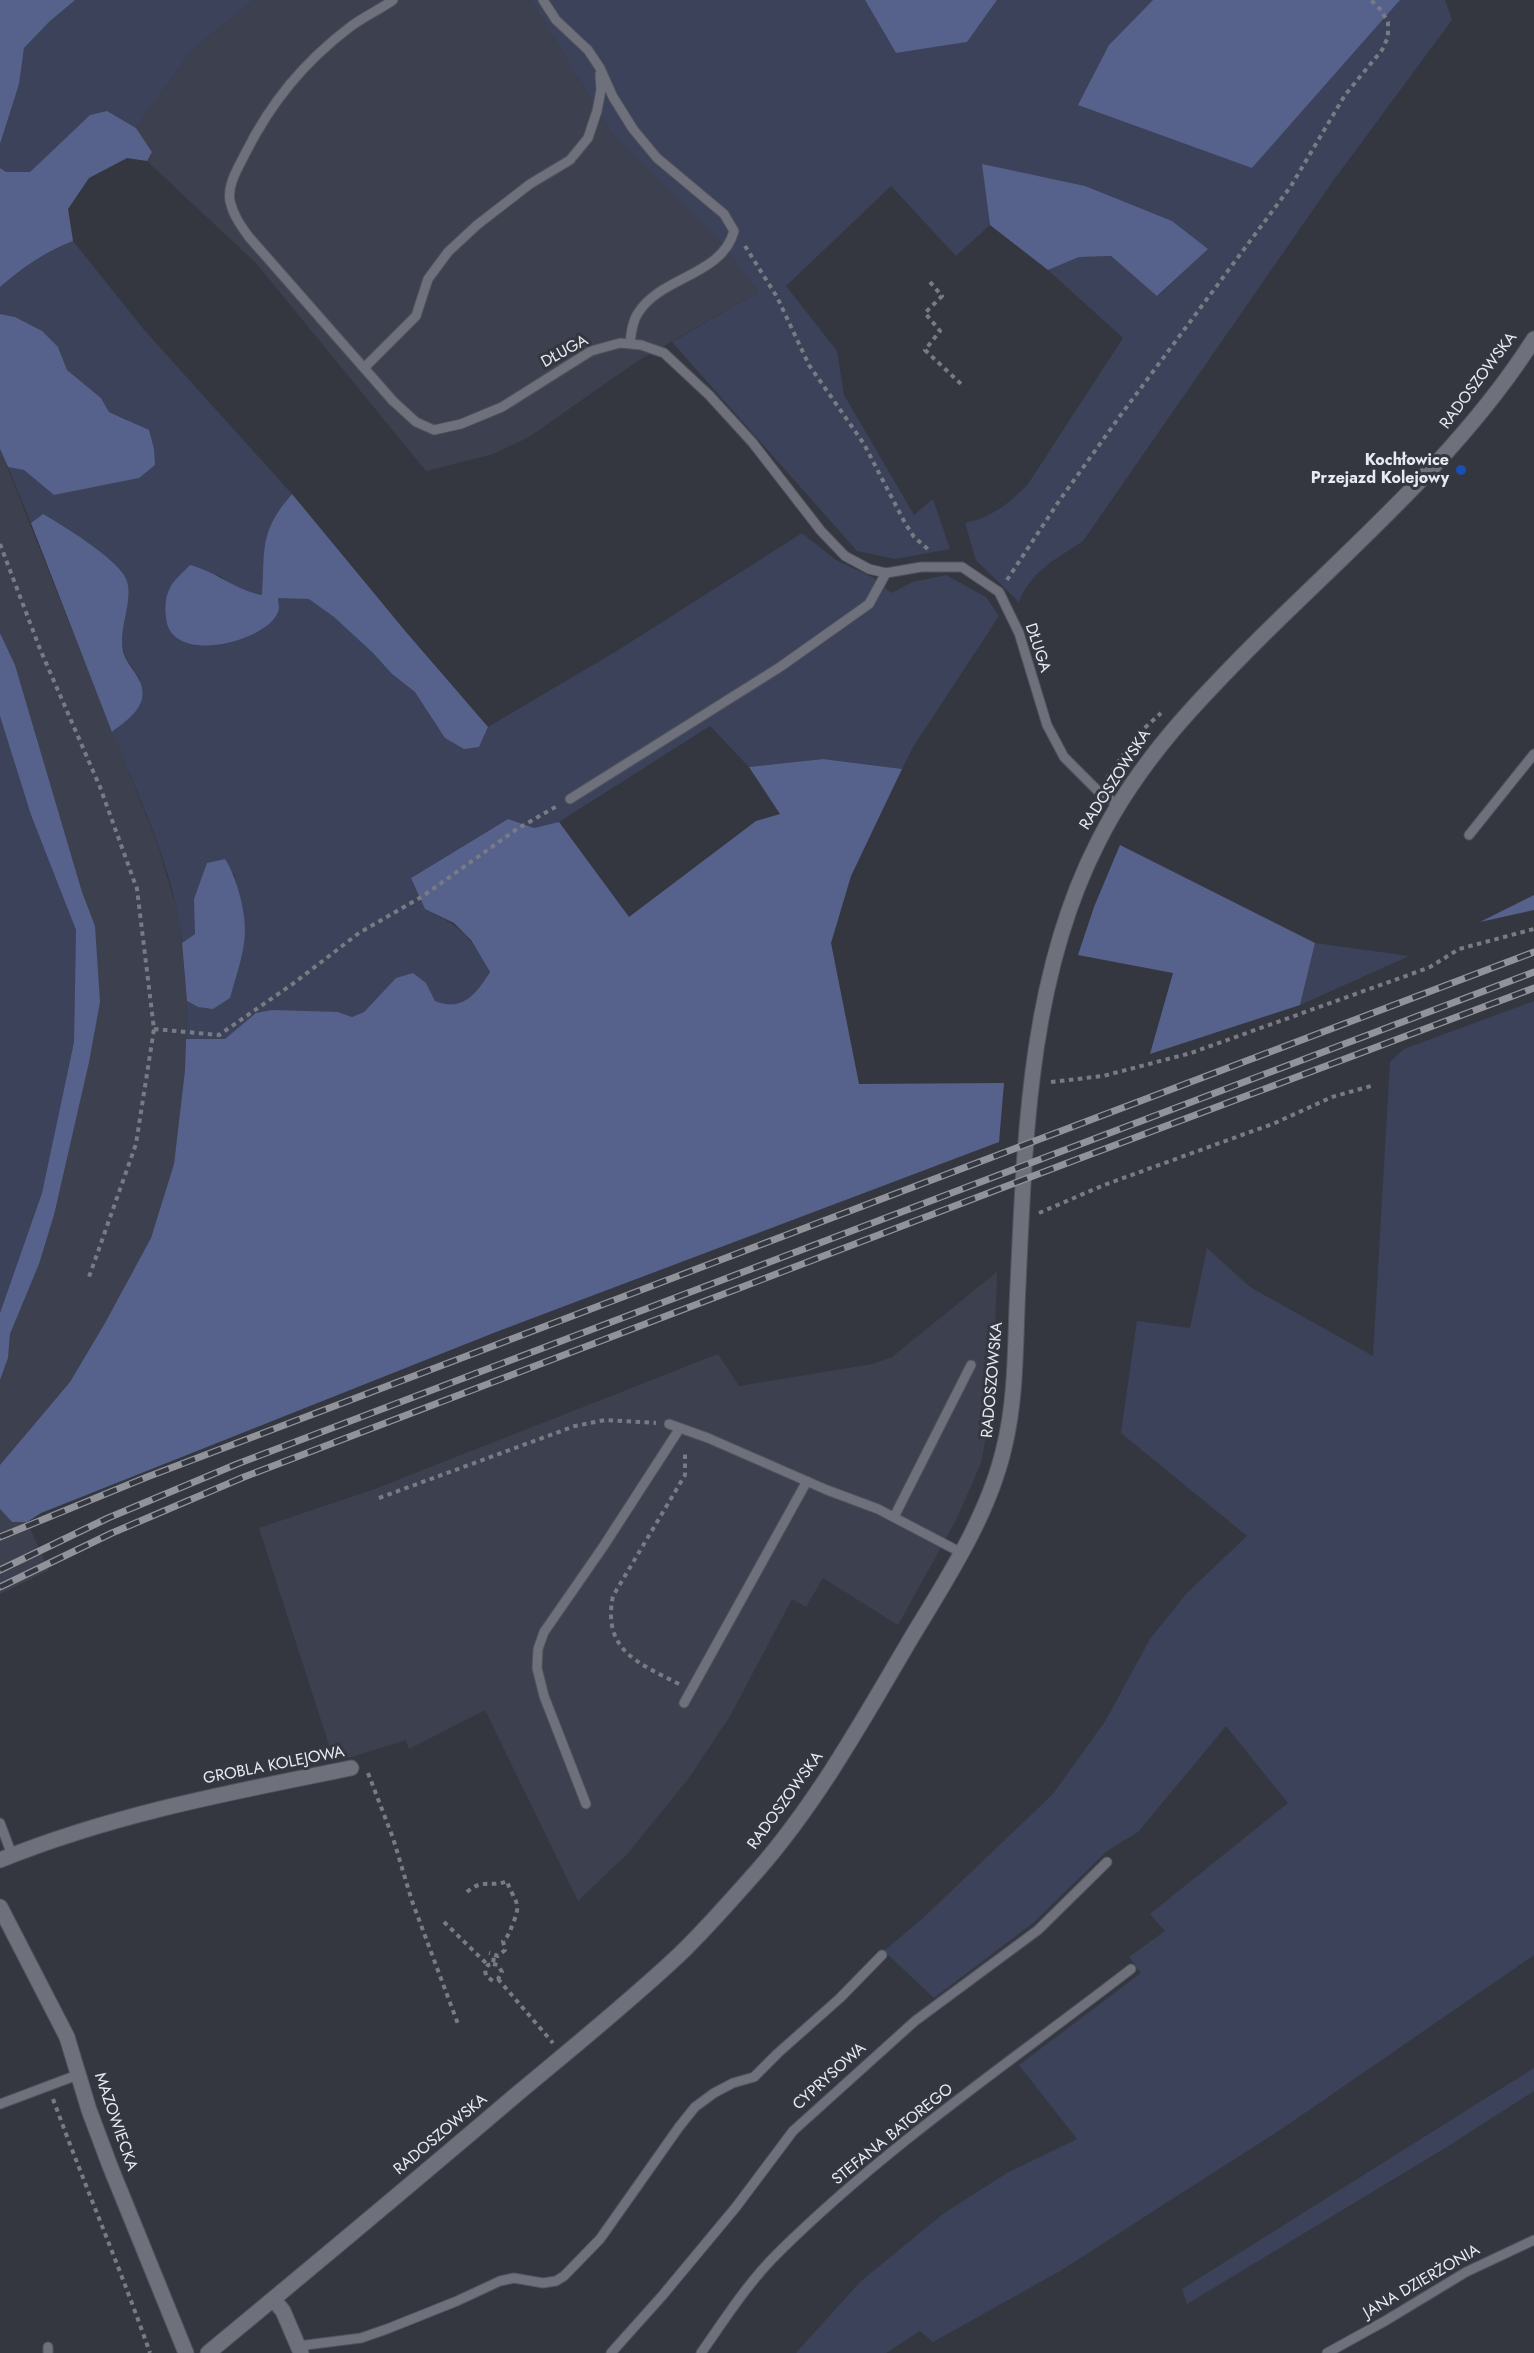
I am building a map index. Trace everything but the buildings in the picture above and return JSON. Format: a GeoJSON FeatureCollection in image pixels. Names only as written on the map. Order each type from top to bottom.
{"type":"FeatureCollection","features":[{"type":"Feature","properties":{"kind":"street","name":"RADOSZOWSKA"},"geometry":{"type":"LineString","coordinates":[[208,2353],[630,1998],[709,1924],[761,1866],[800,1817],[839,1760],[960,1552],[987,1499],[1006,1441],[1012,1393],[1021,1219],[1032,1082],[1048,985],[1077,887],[1098,842],[1119,805],[1169,732],[1446,452],[1531,350]]}},
{"type":"Feature","properties":{"kind":"street","name":"GROBLA KOLEJOWA"},"geometry":{"type":"LineString","coordinates":[[6,1858],[137,1815],[206,1797],[351,1768]]}},
{"type":"Feature","properties":{"kind":"street","name":"MAZOWIECKA"},"geometry":{"type":"LineString","coordinates":[[0,1907],[67,2037],[89,2110],[110,2166],[186,2353]]}},
{"type":"Feature","properties":{"kind":"street"},"geometry":{"type":"LineString","coordinates":[[273,2300],[283,2311],[299,2349]]}},
{"type":"Feature","properties":{"kind":"lane","name":"DŁUGA"},"geometry":{"type":"LineString","coordinates":[[393,0],[345,31],[292,78],[270,111],[232,180],[229,199],[235,217],[249,237],[393,401],[416,422],[434,430],[461,424],[502,407],[591,351],[620,343],[641,345],[664,354],[709,395],[752,442],[821,531],[845,556],[869,569],[886,573],[921,567],[962,567],[999,592],[1019,633],[1047,725],[1064,757],[1100,793],[1119,805]]}},
{"type":"Feature","properties":{"kind":"lane"},"geometry":{"type":"LineString","coordinates":[[543,0],[556,20],[588,50],[633,129],[657,158],[724,214],[734,231],[730,244],[719,258],[655,296],[638,313],[632,329],[630,344]]}},
{"type":"Feature","properties":{"kind":"lane"},"geometry":{"type":"LineString","coordinates":[[364,368],[416,316],[428,279],[448,252],[504,204],[570,160],[588,138],[601,90],[600,68]]}},
{"type":"Feature","properties":{"kind":"lane"},"geometry":{"type":"LineString","coordinates":[[570,799],[798,655],[869,604],[886,573]]}},
{"type":"Feature","properties":{"kind":"lane"},"geometry":{"type":"LineString","coordinates":[[1469,835],[1534,754]]}},
{"type":"Feature","properties":{"kind":"lane"},"geometry":{"type":"LineString","coordinates":[[894,1517],[971,1365]]}},
{"type":"Feature","properties":{"kind":"lane"},"geometry":{"type":"LineString","coordinates":[[669,1424],[878,1509],[960,1552]]}},
{"type":"Feature","properties":{"kind":"lane"},"geometry":{"type":"LineString","coordinates":[[586,1804],[544,1696],[537,1668],[538,1649],[544,1632],[603,1547],[680,1428]]}},
{"type":"Feature","properties":{"kind":"lane"},"geometry":{"type":"LineString","coordinates":[[684,1703],[807,1481]]}},
{"type":"Feature","properties":{"kind":"lane"},"geometry":{"type":"LineString","coordinates":[[0,1823],[6,1858]]}},
{"type":"Feature","properties":{"kind":"lane","name":"CYPRYSOWA"},"geometry":{"type":"LineString","coordinates":[[611,2353],[736,2208],[793,2131],[915,2021],[1038,1930],[1107,1862]]}},
{"type":"Feature","properties":{"kind":"lane"},"geometry":{"type":"LineString","coordinates":[[299,2349],[370,2335],[458,2301],[500,2281],[514,2278],[543,2283],[556,2281],[564,2276],[600,2238],[695,2108],[723,2088],[754,2077],[840,1998],[882,1955]]}},
{"type":"Feature","properties":{"kind":"lane","name":"STEFANA BATOREGO"},"geometry":{"type":"LineString","coordinates":[[701,2353],[729,2313],[777,2253],[822,2212],[901,2144],[1131,1969]]}},
{"type":"Feature","properties":{"kind":"lane"},"geometry":{"type":"LineString","coordinates":[[0,2104],[80,2074]]}},
{"type":"Feature","properties":{"kind":"lane","name":"JANA DZIERŻONIA"},"geometry":{"type":"LineString","coordinates":[[1327,2353],[1466,2272],[1534,2240]]}},
{"type":"Feature","properties":{"kind":"path"},"geometry":{"type":"LineString","coordinates":[[999,592],[1059,501],[1286,193],[1345,96],[1379,56],[1388,37],[1388,22],[1371,0]]}},
{"type":"Feature","properties":{"kind":"path"},"geometry":{"type":"LineString","coordinates":[[734,231],[777,297],[809,365],[864,444],[905,523],[925,548]]}},
{"type":"Feature","properties":{"kind":"path"},"geometry":{"type":"LineString","coordinates":[[930,282],[942,296],[926,313],[940,331],[925,350],[961,384]]}},
{"type":"Feature","properties":{"kind":"path"},"geometry":{"type":"LineString","coordinates":[[0,544],[40,649],[100,788],[137,889],[154,1029],[136,1144],[89,1277]]}},
{"type":"Feature","properties":{"kind":"path"},"geometry":{"type":"LineString","coordinates":[[154,1029],[219,1035],[294,983],[358,933],[423,896],[517,828],[570,799]]}},
{"type":"Feature","properties":{"kind":"path"},"geometry":{"type":"LineString","coordinates":[[1032,1082],[1046,1083],[1103,1076],[1191,1053],[1430,967],[1459,949],[1534,929]]}},
{"type":"Feature","properties":{"kind":"path"},"geometry":{"type":"LineString","coordinates":[[1021,1219],[1059,1206],[1104,1185],[1167,1161],[1194,1154],[1275,1123],[1332,1097],[1371,1086]]}},
{"type":"Feature","properties":{"kind":"path"},"geometry":{"type":"LineString","coordinates":[[379,1498],[583,1424],[605,1420],[669,1424]]}},
{"type":"Feature","properties":{"kind":"path"},"geometry":{"type":"LineString","coordinates":[[680,1428],[685,1451],[685,1475],[613,1596],[610,1609],[611,1626],[616,1640],[625,1652],[640,1663],[691,1690]]}},
{"type":"Feature","properties":{"kind":"path","name":"GROBLA KOLEJOWA"},"geometry":{"type":"LineString","coordinates":[[351,1768],[366,1770],[372,1779],[412,1901],[458,2024]]}},
{"type":"Feature","properties":{"kind":"path"},"geometry":{"type":"LineString","coordinates":[[444,1922],[490,1965],[498,1965],[501,1974],[498,1979],[493,1981],[486,1976],[485,1970],[490,1965],[492,1954],[502,1954],[505,1950],[503,1941],[511,1933],[513,1923],[517,1918],[518,1902],[507,1881],[500,1884],[481,1883],[467,1892]]}},
{"type":"Feature","properties":{"kind":"path"},"geometry":{"type":"LineString","coordinates":[[498,1979],[554,2043]]}},
{"type":"Feature","properties":{"kind":"path"},"geometry":{"type":"LineString","coordinates":[[545,2051],[562,2036]]}},
{"type":"Feature","properties":{"kind":"path"},"geometry":{"type":"LineString","coordinates":[[48,2086],[85,2186],[122,2272],[150,2353]]}},
{"type":"Feature","properties":{"kind":"shaded area"},"geometry":{"type":"Polygon","coordinates":[[[0,0],[75,0],[24,48],[19,84],[0,144],[0,0]]]}},
{"type":"Feature","properties":{"kind":"shaded area"},"geometry":{"type":"Polygon","coordinates":[[[75,0],[254,0],[191,51],[136,128],[107,111],[90,115],[30,172],[6,172],[0,168],[0,144],[19,84],[24,48],[75,0]]]}},
{"type":"Feature","properties":{"kind":"shaded area"},"geometry":{"type":"Polygon","coordinates":[[[254,0],[531,0],[611,132],[719,240],[758,292],[636,362],[529,437],[493,454],[426,471],[256,263],[147,161],[152,152],[136,128],[191,51],[254,0]]]}},
{"type":"Feature","properties":{"kind":"shaded area"},"geometry":{"type":"Polygon","coordinates":[[[531,0],[865,0],[896,53],[967,42],[997,0],[1153,0],[1109,45],[1252,168],[1400,0],[1445,0],[1452,20],[1333,181],[1083,541],[1037,574],[1019,602],[976,560],[965,523],[1000,509],[1028,484],[1123,338],[1048,270],[1079,257],[1111,256],[1158,296],[1208,248],[983,164],[990,225],[956,256],[891,186],[786,286],[837,351],[844,395],[914,515],[933,499],[950,549],[895,559],[857,551],[672,342],[758,292],[719,240],[611,132],[531,0]]]}},
{"type":"Feature","properties":{"kind":"shaded area"},"geometry":{"type":"Polygon","coordinates":[[[865,0],[997,0],[967,42],[896,53],[865,0]]]}},
{"type":"Feature","properties":{"kind":"shaded area"},"geometry":{"type":"Polygon","coordinates":[[[1153,0],[1400,0],[1252,168],[1078,105],[1109,45],[1153,0]]]}},
{"type":"Feature","properties":{"kind":"shaded area"},"geometry":{"type":"Polygon","coordinates":[[[107,111],[136,128],[152,152],[147,161],[127,158],[89,178],[68,209],[73,241],[35,261],[0,287],[0,168],[6,172],[30,172],[90,115],[107,111]]]}},
{"type":"Feature","properties":{"kind":"shaded area"},"geometry":{"type":"Polygon","coordinates":[[[982,164],[1085,186],[1172,221],[1208,249],[1157,296],[1111,256],[1079,257],[1048,270],[990,225],[982,164]]]}},
{"type":"Feature","properties":{"kind":"shaded area"},"geometry":{"type":"Polygon","coordinates":[[[73,241],[145,331],[292,494],[274,519],[266,541],[263,595],[240,590],[218,575],[169,589],[309,598],[334,617],[392,674],[415,692],[429,710],[479,747],[488,727],[615,652],[802,533],[836,560],[874,578],[891,593],[913,582],[946,575],[986,597],[999,616],[913,747],[902,769],[823,759],[749,767],[710,726],[559,822],[534,828],[508,819],[412,877],[425,909],[465,934],[490,973],[474,994],[461,1003],[454,1005],[435,1001],[426,983],[396,978],[364,1012],[352,1017],[338,1012],[237,1031],[225,1039],[186,1039],[187,1001],[198,1007],[230,998],[240,962],[245,929],[234,873],[195,919],[195,934],[182,943],[172,888],[164,862],[112,732],[135,713],[140,679],[127,659],[122,645],[127,599],[126,581],[122,572],[62,525],[43,514],[31,523],[8,467],[24,470],[54,495],[139,478],[127,419],[109,412],[101,398],[67,370],[58,347],[15,317],[0,314],[0,287],[35,261],[73,241]]]}},
{"type":"Feature","properties":{"kind":"shaded area"},"geometry":{"type":"Polygon","coordinates":[[[0,314],[15,317],[42,331],[58,347],[67,370],[101,398],[109,412],[149,430],[155,465],[139,478],[54,495],[24,470],[8,467],[0,449],[0,314]]]}},
{"type":"Feature","properties":{"kind":"shaded area"},"geometry":{"type":"Polygon","coordinates":[[[0,449],[157,843],[179,917],[187,1001],[185,1070],[174,1164],[151,1238],[70,1382],[0,1465],[0,1380],[8,1358],[10,1334],[39,1264],[54,1215],[95,926],[82,892],[15,665],[0,633],[0,449]]]}},
{"type":"Feature","properties":{"kind":"shaded area"},"geometry":{"type":"Polygon","coordinates":[[[292,494],[488,727],[479,747],[464,749],[445,738],[415,692],[392,674],[334,617],[309,599],[278,598],[279,610],[270,623],[239,640],[200,645],[183,642],[171,632],[166,617],[167,596],[173,583],[190,565],[252,593],[262,595],[264,552],[269,530],[281,507],[292,494]]]}},
{"type":"Feature","properties":{"kind":"shaded area"},"geometry":{"type":"Polygon","coordinates":[[[43,514],[75,533],[110,559],[124,575],[128,584],[129,594],[122,647],[125,657],[140,682],[143,693],[140,704],[130,718],[112,732],[31,523],[43,514]]]}},
{"type":"Feature","properties":{"kind":"shaded area"},"geometry":{"type":"Polygon","coordinates":[[[0,633],[15,665],[82,892],[95,926],[100,1002],[89,1062],[54,1215],[39,1264],[10,1334],[8,1358],[0,1380],[0,1313],[42,1193],[74,1042],[76,930],[31,815],[0,716],[0,633]]]}},
{"type":"Feature","properties":{"kind":"shaded area"},"geometry":{"type":"Polygon","coordinates":[[[0,716],[31,815],[76,930],[74,1042],[42,1193],[0,1313],[0,716]]]}},
{"type":"Feature","properties":{"kind":"shaded area"},"geometry":{"type":"Polygon","coordinates":[[[823,759],[902,769],[851,876],[831,943],[859,1084],[1004,1083],[999,1142],[496,1332],[41,1513],[27,1522],[12,1522],[0,1509],[0,1465],[70,1382],[151,1238],[174,1164],[185,1070],[186,1039],[225,1039],[256,1013],[272,1010],[338,1012],[352,1017],[364,1012],[396,978],[413,973],[426,983],[435,1001],[453,1004],[468,999],[490,972],[471,940],[454,923],[425,909],[411,878],[508,819],[534,828],[559,822],[629,917],[756,821],[780,814],[749,767],[823,759]]]}},
{"type":"Feature","properties":{"kind":"shaded area"},"geometry":{"type":"Polygon","coordinates":[[[1120,845],[1315,943],[1300,1005],[1150,1054],[1173,973],[1078,955],[1094,907],[1120,845]]]}},
{"type":"Feature","properties":{"kind":"shaded area"},"geometry":{"type":"Polygon","coordinates":[[[225,859],[233,874],[242,902],[245,938],[230,998],[213,1009],[198,1007],[187,1001],[182,943],[195,934],[194,899],[207,863],[225,859]]]}},
{"type":"Feature","properties":{"kind":"shaded area"},"geometry":{"type":"Polygon","coordinates":[[[1534,895],[1534,910],[1480,922],[1534,895]]]}},
{"type":"Feature","properties":{"kind":"shaded area"},"geometry":{"type":"Polygon","coordinates":[[[1315,943],[1409,956],[1300,1005],[1315,943]]]}},
{"type":"Feature","properties":{"kind":"shaded area"},"geometry":{"type":"Polygon","coordinates":[[[1534,1001],[1534,1955],[1283,2128],[1060,2271],[933,2342],[920,2331],[886,2353],[796,2353],[860,2282],[943,2214],[1007,2173],[1077,2139],[1019,2065],[1141,1973],[1129,1957],[1165,1931],[1150,1914],[1288,1803],[1226,1726],[1138,1832],[1107,1851],[1033,1923],[934,1998],[884,1951],[922,1919],[1053,1794],[1106,1720],[1150,1639],[1187,1593],[1247,1536],[1121,1433],[1137,1321],[1190,1328],[1207,1248],[1250,1287],[1373,1356],[1390,1062],[1404,1049],[1534,1001]]]}},
{"type":"Feature","properties":{"kind":"shaded area"},"geometry":{"type":"Polygon","coordinates":[[[997,1272],[993,1396],[981,1463],[956,1520],[898,1625],[823,1578],[806,1607],[792,1599],[730,1716],[688,1779],[628,1853],[578,1901],[485,1710],[409,1749],[406,1740],[345,1759],[331,1751],[259,1528],[372,1490],[718,1354],[739,1386],[873,1364],[892,1357],[997,1272]]]}},
{"type":"Feature","properties":{"kind":"shaded area"},"geometry":{"type":"Polygon","coordinates":[[[0,1509],[12,1522],[27,1522],[49,1570],[0,1594],[0,1509]]]}},
{"type":"Feature","properties":{"kind":"shaded area"},"geometry":{"type":"Polygon","coordinates":[[[1534,2068],[1534,2091],[1445,2148],[1187,2304],[1182,2289],[1534,2068]]]}},
{"type":"Feature","properties":{"kind":"railway"},"geometry":{"type":"LineString","coordinates":[[0,1537],[147,1477],[1534,952]]}},
{"type":"Feature","properties":{"kind":"railway"},"geometry":{"type":"LineString","coordinates":[[0,1570],[108,1518],[237,1464],[1534,972]]}},
{"type":"Feature","properties":{"kind":"railway"},"geometry":{"type":"LineString","coordinates":[[0,1587],[112,1533],[244,1477],[1534,988]]}},
{"type":"Feature","properties":{"kind":"place","name":"Kochłowice Przejazd Kolejowy"},"geometry":{"type":"Point","coordinates":[1461,470]}}]}
